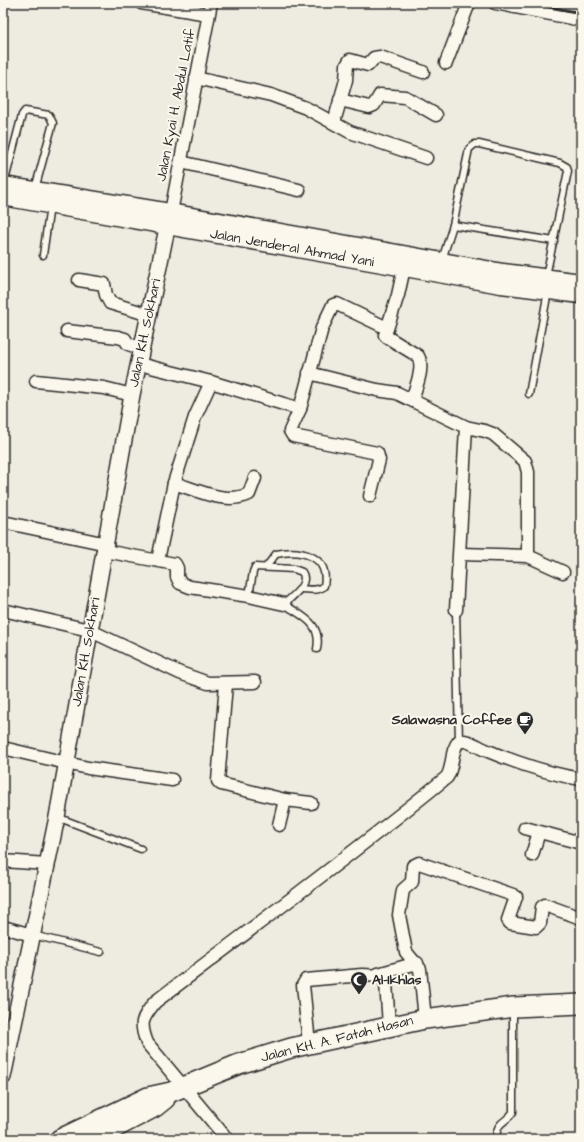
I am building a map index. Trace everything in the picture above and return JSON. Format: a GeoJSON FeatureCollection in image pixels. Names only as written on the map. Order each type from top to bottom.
{"type":"FeatureCollection","features":[{"type":"Feature","properties":{"kind":"highway","name":"Jalan KH. A. Fatah Hasan"},"geometry":{"type":"LineString","coordinates":[[60,1139],[148,1097],[177,1089],[239,1064],[309,1043],[389,1025],[425,1019],[514,1007],[581,1004]]}},
{"type":"Feature","properties":{"kind":"highway"},"geometry":{"type":"LineString","coordinates":[[94,1139],[155,1107],[177,1089]]}},
{"type":"Feature","properties":{"kind":"main road","name":"Jalan Jenderal Ahmad Yani"},"geometry":{"type":"LineString","coordinates":[[3,190],[35,190],[404,268],[547,285],[581,295]]}},
{"type":"Feature","properties":{"kind":"main road","name":"Jalan Jenderal Ahmad Yani"},"geometry":{"type":"LineString","coordinates":[[3,190],[50,206],[169,219],[442,260],[502,279]]}},
{"type":"Feature","properties":{"kind":"main road","name":"Jalan Jenderal Ahmad Yani"},"geometry":{"type":"LineString","coordinates":[[547,285],[581,282]]}},
{"type":"Feature","properties":{"kind":"street"},"geometry":{"type":"LineString","coordinates":[[147,3],[210,9]]}},
{"type":"Feature","properties":{"kind":"street"},"geometry":{"type":"LineString","coordinates":[[446,63],[469,3]]}},
{"type":"Feature","properties":{"kind":"street"},"geometry":{"type":"LineString","coordinates":[[495,3],[581,20]]}},
{"type":"Feature","properties":{"kind":"street","name":"Jalan Kyai H. Abdul Latif"},"geometry":{"type":"LineString","coordinates":[[169,219],[210,9]]}},
{"type":"Feature","properties":{"kind":"street"},"geometry":{"type":"LineString","coordinates":[[334,122],[346,80],[347,65],[350,60],[368,65],[374,58],[380,58],[423,72]]}},
{"type":"Feature","properties":{"kind":"street"},"geometry":{"type":"LineString","coordinates":[[196,78],[271,95],[306,108],[364,137],[426,158]]}},
{"type":"Feature","properties":{"kind":"street"},"geometry":{"type":"LineString","coordinates":[[340,100],[369,107],[374,105],[380,95],[405,97],[436,115]]}},
{"type":"Feature","properties":{"kind":"street"},"geometry":{"type":"LineString","coordinates":[[181,162],[300,190]]}},
{"type":"Feature","properties":{"kind":"street","name":"Jalan KH. Sokhari"},"geometry":{"type":"LineString","coordinates":[[3,1077],[56,818],[89,630],[106,547],[132,395],[143,349],[169,219]]}},
{"type":"Feature","properties":{"kind":"street"},"geometry":{"type":"LineString","coordinates":[[404,268],[397,301],[385,334],[387,338],[418,356],[420,359],[421,367],[412,400]]}},
{"type":"Feature","properties":{"kind":"street"},"geometry":{"type":"LineString","coordinates":[[79,280],[104,284],[106,295],[110,303],[150,315]]}},
{"type":"Feature","properties":{"kind":"street"},"geometry":{"type":"LineString","coordinates":[[370,496],[379,460],[377,453],[293,436],[290,429],[300,409],[322,328],[333,305],[337,304],[387,328]]}},
{"type":"Feature","properties":{"kind":"street"},"geometry":{"type":"LineString","coordinates":[[67,331],[118,336],[125,339],[128,344],[143,349]]}},
{"type":"Feature","properties":{"kind":"street"},"geometry":{"type":"LineString","coordinates":[[139,364],[211,382],[300,409]]}},
{"type":"Feature","properties":{"kind":"street"},"geometry":{"type":"LineString","coordinates":[[309,372],[377,390],[389,391],[412,400],[466,427],[493,434],[525,461],[528,472],[528,556]]}},
{"type":"Feature","properties":{"kind":"street"},"geometry":{"type":"LineString","coordinates":[[36,381],[104,388],[132,395]]}},
{"type":"Feature","properties":{"kind":"street"},"geometry":{"type":"LineString","coordinates":[[158,560],[174,483],[195,417],[211,382]]}},
{"type":"Feature","properties":{"kind":"street"},"geometry":{"type":"LineString","coordinates":[[456,610],[466,427]]}},
{"type":"Feature","properties":{"kind":"street"},"geometry":{"type":"LineString","coordinates":[[174,483],[227,499],[240,498],[249,494],[254,478]]}},
{"type":"Feature","properties":{"kind":"street"},"geometry":{"type":"LineString","coordinates":[[3,522],[175,564],[177,568],[177,577],[180,582],[190,587],[249,596],[284,604]]}},
{"type":"Feature","properties":{"kind":"street"},"geometry":{"type":"LineString","coordinates":[[460,554],[528,556],[563,572]]}},
{"type":"Feature","properties":{"kind":"street"},"geometry":{"type":"LineString","coordinates":[[3,610],[89,630],[180,673],[208,683],[226,684],[255,682]]}},
{"type":"Feature","properties":{"kind":"street"},"geometry":{"type":"LineString","coordinates":[[226,684],[218,780],[221,784],[285,800],[311,803]]}},
{"type":"Feature","properties":{"kind":"street"},"geometry":{"type":"LineString","coordinates":[[227,1139],[177,1089],[147,1043],[142,1028],[144,1017],[155,1002],[360,848],[447,777],[451,769],[454,749],[459,741],[464,740],[488,751],[536,768],[581,779]]}},
{"type":"Feature","properties":{"kind":"street"},"geometry":{"type":"LineString","coordinates":[[3,748],[66,764],[172,780]]}},
{"type":"Feature","properties":{"kind":"street"},"geometry":{"type":"LineString","coordinates":[[279,825],[285,800]]}},
{"type":"Feature","properties":{"kind":"street"},"geometry":{"type":"LineString","coordinates":[[525,828],[581,843]]}},
{"type":"Feature","properties":{"kind":"street"},"geometry":{"type":"LineString","coordinates":[[532,855],[539,832]]}},
{"type":"Feature","properties":{"kind":"street"},"geometry":{"type":"LineString","coordinates":[[3,861],[47,864]]}},
{"type":"Feature","properties":{"kind":"street"},"geometry":{"type":"LineString","coordinates":[[425,1019],[420,969],[417,963],[406,952],[399,915],[403,890],[412,882],[413,866],[419,863],[513,895],[516,897],[508,920],[510,923],[536,927],[540,923],[542,908],[545,906],[581,918]]}},
{"type":"Feature","properties":{"kind":"street"},"geometry":{"type":"LineString","coordinates":[[3,928],[32,935]]}},
{"type":"Feature","properties":{"kind":"street"},"geometry":{"type":"LineString","coordinates":[[309,1043],[303,985],[304,981],[378,974],[417,963]]}},
{"type":"Feature","properties":{"kind":"street"},"geometry":{"type":"LineString","coordinates":[[378,974],[385,978],[389,1025]]}},
{"type":"Feature","properties":{"kind":"lane"},"geometry":{"type":"LineString","coordinates":[[3,190],[22,115],[25,111],[49,115],[53,123],[35,190]]}},
{"type":"Feature","properties":{"kind":"lane"},"geometry":{"type":"LineString","coordinates":[[442,260],[453,225],[469,149],[475,144],[560,163],[567,167],[568,171],[554,241],[529,394]]}},
{"type":"Feature","properties":{"kind":"lane"},"geometry":{"type":"LineString","coordinates":[[43,255],[50,206]]}},
{"type":"Feature","properties":{"kind":"lane"},"geometry":{"type":"LineString","coordinates":[[453,225],[554,241]]}},
{"type":"Feature","properties":{"kind":"lane"},"geometry":{"type":"LineString","coordinates":[[266,566],[276,554],[295,552],[311,555],[323,569],[324,586],[320,590],[300,589]]}},
{"type":"Feature","properties":{"kind":"lane"},"geometry":{"type":"LineString","coordinates":[[249,596],[252,572],[255,567],[266,566],[294,569],[302,572],[304,578],[300,589],[284,604],[312,623],[317,630],[318,639],[316,649]]}},
{"type":"Feature","properties":{"kind":"lane"},"geometry":{"type":"LineString","coordinates":[[456,610],[459,741]]}},
{"type":"Feature","properties":{"kind":"lane"},"geometry":{"type":"LineString","coordinates":[[56,818],[141,848]]}},
{"type":"Feature","properties":{"kind":"lane"},"geometry":{"type":"LineString","coordinates":[[32,935],[101,952]]}},
{"type":"Feature","properties":{"kind":"lane"},"geometry":{"type":"LineString","coordinates":[[496,1139],[499,1125],[503,1120],[510,1117],[512,1112],[514,1007]]}},
{"type":"Feature","properties":{"kind":"railway"},"geometry":{"type":"LineString","coordinates":[[529,3],[581,13]]}},
{"type":"Feature","properties":{"kind":"place","name":"Salawasna Coffee"},"geometry":{"type":"Point","coordinates":[525,735]}},
{"type":"Feature","properties":{"kind":"place","name":"Al-Ikhlas"},"geometry":{"type":"Point","coordinates":[359,995]}}]}
